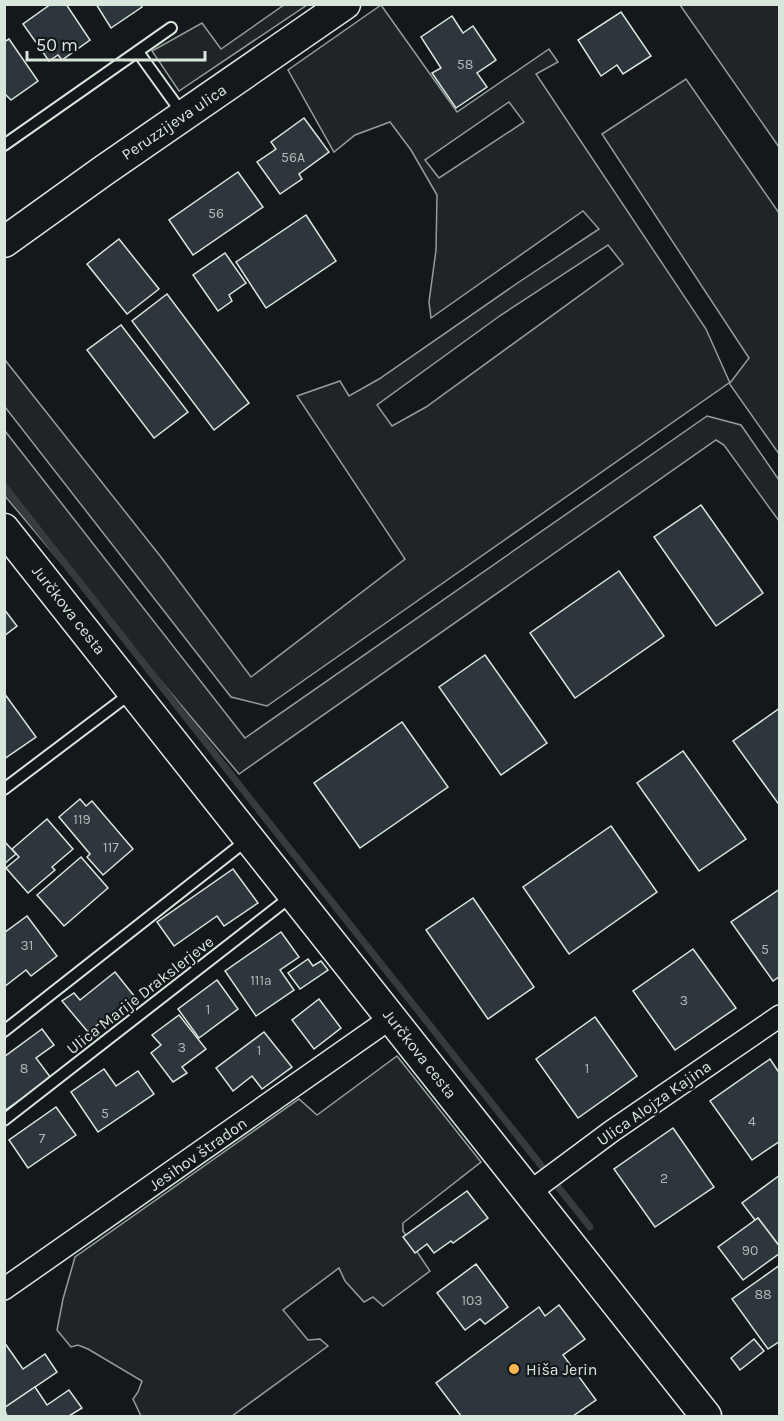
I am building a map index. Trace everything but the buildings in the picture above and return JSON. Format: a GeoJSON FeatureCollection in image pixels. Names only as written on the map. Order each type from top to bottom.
{"type":"FeatureCollection","features":[{"type":"Feature","properties":{"kind":"main road","name":"Peruzzijeva ulica"},"geometry":{"type":"LineString","coordinates":[[4,242],[345,4]]}},
{"type":"Feature","properties":{"kind":"main road","name":"Jurčkova cesta"},"geometry":{"type":"LineString","coordinates":[[8,539],[133,691],[391,1018],[545,1181],[706,1416]]}},
{"type":"Feature","properties":{"kind":"street","name":"Ulica Alojza Kajina"},"geometry":{"type":"LineString","coordinates":[[545,1181],[612,1131],[780,1016]]}},
{"type":"Feature","properties":{"kind":"street","name":"Jesihov štradon"},"geometry":{"type":"LineString","coordinates":[[4,1289],[391,1018]]}},
{"type":"Feature","properties":{"kind":"lane"},"geometry":{"type":"LineString","coordinates":[[4,145],[171,28]]}},
{"type":"Feature","properties":{"kind":"lane"},"geometry":{"type":"LineString","coordinates":[[138,52],[184,116]]}},
{"type":"Feature","properties":{"kind":"lane"},"geometry":{"type":"LineString","coordinates":[[4,789],[133,691]]}},
{"type":"Feature","properties":{"kind":"lane"},"geometry":{"type":"LineString","coordinates":[[4,1031],[249,838]]}},
{"type":"Feature","properties":{"kind":"lane","name":"Ulica Marije Drakslerjeve"},"geometry":{"type":"LineString","coordinates":[[4,1120],[294,895]]}},
{"type":"Feature","properties":{"kind":"shaded area"},"geometry":{"type":"Polygon","coordinates":[[[284,5],[307,5],[179,91],[152,51],[202,23],[221,49],[284,5]]]}},
{"type":"Feature","properties":{"kind":"shaded area"},"geometry":{"type":"Polygon","coordinates":[[[381,5],[457,112],[549,49],[558,62],[536,74],[706,329],[730,383],[749,358],[602,134],[686,79],[779,213],[779,454],[729,383],[267,706],[231,697],[5,407],[5,360],[161,557],[251,677],[405,559],[297,396],[340,381],[349,396],[379,379],[599,229],[583,211],[431,318],[429,302],[436,250],[437,195],[411,150],[390,122],[355,135],[334,152],[288,70],[381,5]],[[509,102],[425,160],[439,178],[524,122],[509,102]],[[608,245],[501,315],[377,405],[392,426],[426,407],[623,264],[608,245]]]}},
{"type":"Feature","properties":{"kind":"shaded area"},"geometry":{"type":"Polygon","coordinates":[[[680,5],[779,5],[779,147],[680,5]]]}},
{"type":"Feature","properties":{"kind":"shaded area"},"geometry":{"type":"Polygon","coordinates":[[[707,416],[741,425],[779,480],[779,521],[724,445],[716,440],[239,774],[5,496],[5,431],[245,738],[707,416]]]}},
{"type":"Feature","properties":{"kind":"shaded area"},"geometry":{"type":"Polygon","coordinates":[[[397,1056],[481,1162],[403,1223],[403,1231],[430,1271],[383,1306],[373,1297],[364,1302],[345,1281],[339,1268],[283,1310],[308,1340],[320,1339],[328,1346],[232,1416],[141,1416],[133,1399],[142,1381],[88,1349],[78,1345],[71,1347],[57,1330],[75,1257],[299,1099],[317,1115],[397,1056]]]}},
{"type":"Feature","properties":{"kind":"waterway"},"geometry":{"type":"LineString","coordinates":[[4,486],[590,1227]]}},
{"type":"Feature","properties":{"kind":"place","name":"Hiša Jerin"},"geometry":{"type":"Point","coordinates":[514,1369]}}]}
